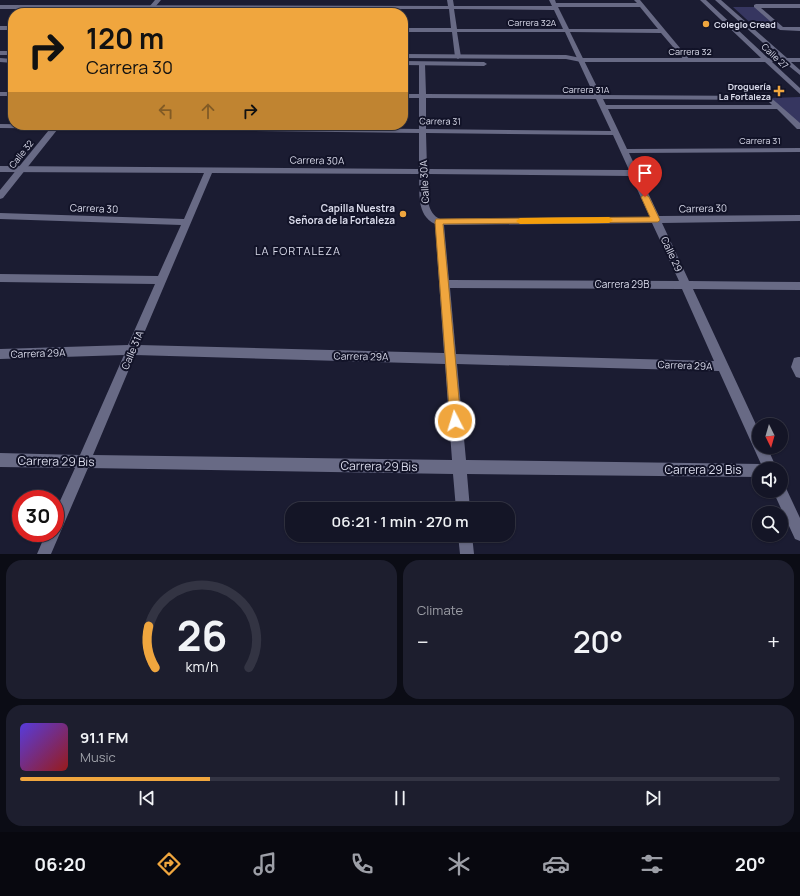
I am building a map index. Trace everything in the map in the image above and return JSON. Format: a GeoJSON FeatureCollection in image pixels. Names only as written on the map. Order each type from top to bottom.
{"type":"FeatureCollection","features":[{"type":"Feature","properties":{"kind":"street"},"geometry":{"type":"LineString","coordinates":[[12,7],[21,0]]}},
{"type":"Feature","properties":{"kind":"street"},"geometry":{"type":"LineString","coordinates":[[152,7],[158,0]]}},
{"type":"Feature","properties":{"kind":"street"},"geometry":{"type":"LineString","coordinates":[[450,0],[458,57]]}},
{"type":"Feature","properties":{"kind":"street","name":"Calle 27"},"geometry":{"type":"LineString","coordinates":[[703,0],[800,92]]}},
{"type":"Feature","properties":{"kind":"street","name":"Calle 27"},"geometry":{"type":"LineString","coordinates":[[718,0],[800,73]]}},
{"type":"Feature","properties":{"kind":"street"},"geometry":{"type":"LineString","coordinates":[[408,9],[639,2],[687,60]]}},
{"type":"Feature","properties":{"kind":"street","name":"Calle 29"},"geometry":{"type":"LineString","coordinates":[[554,4],[616,133],[752,429]]}},
{"type":"Feature","properties":{"kind":"street"},"geometry":{"type":"LineString","coordinates":[[800,6],[756,6],[782,29],[800,29]]}},
{"type":"Feature","properties":{"kind":"street"},"geometry":{"type":"LineString","coordinates":[[0,7],[187,8]]}},
{"type":"Feature","properties":{"kind":"street","name":"Carrera 32A"},"geometry":{"type":"LineString","coordinates":[[408,30],[662,31]]}},
{"type":"Feature","properties":{"kind":"street","name":"Carrera 32"},"geometry":{"type":"LineString","coordinates":[[408,56],[566,57],[581,60],[800,60]]}},
{"type":"Feature","properties":{"kind":"street","name":"Carrera 32"},"geometry":{"type":"LineString","coordinates":[[408,64],[569,64],[581,60]]}},
{"type":"Feature","properties":{"kind":"street","name":"Calle 30A"},"geometry":{"type":"LineString","coordinates":[[422,64],[421,96],[425,209],[430,218],[439,222]]}},
{"type":"Feature","properties":{"kind":"street","name":"Carrera 31A"},"geometry":{"type":"LineString","coordinates":[[408,96],[769,98],[779,107]]}},
{"type":"Feature","properties":{"kind":"street","name":"Carrera 31A"},"geometry":{"type":"LineString","coordinates":[[603,107],[779,107]]}},
{"type":"Feature","properties":{"kind":"street"},"geometry":{"type":"LineString","coordinates":[[779,107],[800,127]]}},
{"type":"Feature","properties":{"kind":"street","name":"Calle 32"},"geometry":{"type":"LineString","coordinates":[[0,196],[53,130]]}},
{"type":"Feature","properties":{"kind":"street","name":"Carrera 31"},"geometry":{"type":"LineString","coordinates":[[349,130],[616,133]]}},
{"type":"Feature","properties":{"kind":"street","name":"Carrera 31"},"geometry":{"type":"LineString","coordinates":[[624,151],[800,150]]}},
{"type":"Feature","properties":{"kind":"street","name":"Carrera 30A"},"geometry":{"type":"LineString","coordinates":[[0,169],[634,173]]}},
{"type":"Feature","properties":{"kind":"street","name":"Calle 31A"},"geometry":{"type":"LineString","coordinates":[[64,508],[209,170]]}},
{"type":"Feature","properties":{"kind":"street","name":"Carrera 30"},"geometry":{"type":"LineString","coordinates":[[0,216],[187,222]]}},
{"type":"Feature","properties":{"kind":"street","name":"Carrera 30"},"geometry":{"type":"LineString","coordinates":[[439,222],[800,218]]}},
{"type":"Feature","properties":{"kind":"street"},"geometry":{"type":"LineString","coordinates":[[439,222],[462,502]]}},
{"type":"Feature","properties":{"kind":"street"},"geometry":{"type":"LineString","coordinates":[[0,278],[162,280]]}},
{"type":"Feature","properties":{"kind":"street","name":"Carrera 29B"},"geometry":{"type":"LineString","coordinates":[[444,284],[685,284],[800,286]]}},
{"type":"Feature","properties":{"kind":"street","name":"Carrera 29A"},"geometry":{"type":"LineString","coordinates":[[0,354],[132,350],[723,366]]}},
{"type":"Feature","properties":{"kind":"street","name":"Carrera 29 Bis"},"geometry":{"type":"LineString","coordinates":[[0,460],[459,468],[752,470]]}},
{"type":"Feature","properties":{"kind":"street"},"geometry":{"type":"LineString","coordinates":[[783,498],[800,534]]}},
{"type":"Feature","properties":{"kind":"street"},"geometry":{"type":"LineString","coordinates":[[44,554],[49,542]]}},
{"type":"Feature","properties":{"kind":"street"},"geometry":{"type":"LineString","coordinates":[[466,542],[467,554]]}},
{"type":"Feature","properties":{"kind":"shaded area"},"geometry":{"type":"Polygon","coordinates":[[[733,7],[756,7],[780,29],[757,29],[733,7]]]}},
{"type":"Feature","properties":{"kind":"shaded area"},"geometry":{"type":"Polygon","coordinates":[[[800,97],[800,127],[769,98],[800,97]]]}},
{"type":"Feature","properties":{"kind":"slow traffic"},"geometry":{"type":"LineString","coordinates":[[520,221],[609,220]]}},
{"type":"Feature","properties":{"kind":"place","name":"Colegio Cread"},"geometry":{"type":"Point","coordinates":[706,24]}},
{"type":"Feature","properties":{"kind":"place","name":"Droguería La Fortaleza"},"geometry":{"type":"Point","coordinates":[779,91]}},
{"type":"Feature","properties":{"kind":"place","name":"Capilla Nuestra Señora de la Fortaleza"},"geometry":{"type":"Point","coordinates":[403,214]}},
{"type":"Feature","properties":{"kind":"district","name":"LA FORTALEZA"},"geometry":{"type":"Point","coordinates":[298,250]}},
{"type":"Feature","properties":{"kind":"route"},"geometry":{"type":"LineString","coordinates":[[455,421],[439,222],[656,220],[645,197]]}}]}
